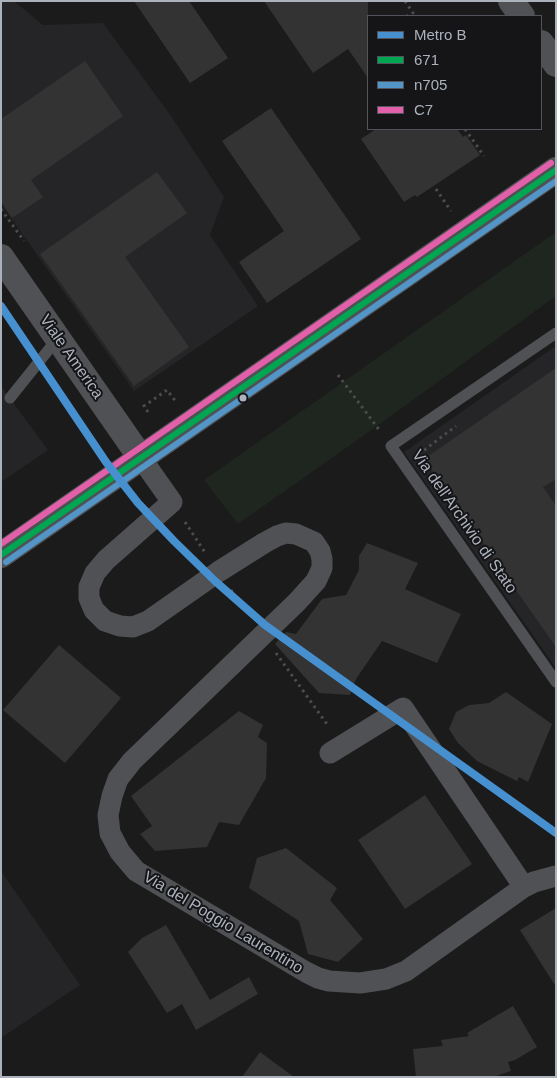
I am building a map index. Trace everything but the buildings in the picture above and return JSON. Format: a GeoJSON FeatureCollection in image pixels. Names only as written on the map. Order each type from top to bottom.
{"type":"FeatureCollection","features":[{"type":"Feature","properties":{"kind":"street"},"geometry":{"type":"LineString","coordinates":[[511,1],[521,15]]}},
{"type":"Feature","properties":{"kind":"street"},"geometry":{"type":"LineString","coordinates":[[542,44],[556,64]]}},
{"type":"Feature","properties":{"kind":"street"},"geometry":{"type":"LineString","coordinates":[[1,554],[556,170]]}},
{"type":"Feature","properties":{"kind":"street","name":"Viale America"},"geometry":{"type":"LineString","coordinates":[[1,256],[141,458]]}},
{"type":"Feature","properties":{"kind":"street"},"geometry":{"type":"LineString","coordinates":[[141,458],[172,502]]}},
{"type":"Feature","properties":{"kind":"street","name":"Via del Poggio Laurentino"},"geometry":{"type":"LineString","coordinates":[[172,502],[106,560],[94,573],[89,587],[90,598],[94,610],[105,621],[120,626],[133,626],[148,621],[226,567],[264,543],[286,533],[296,534],[314,542],[320,551],[322,568],[316,581],[297,602],[132,761],[118,779],[108,815],[110,833],[120,852],[136,871],[306,972],[329,981],[360,984],[386,979],[406,971],[524,887],[556,876]]}},
{"type":"Feature","properties":{"kind":"street"},"geometry":{"type":"LineString","coordinates":[[330,753],[403,708],[524,887]]}},
{"type":"Feature","properties":{"kind":"lane","name":"Via dell'Archivio di Stato"},"geometry":{"type":"LineString","coordinates":[[556,333],[391,446],[556,682]]}},
{"type":"Feature","properties":{"kind":"lane"},"geometry":{"type":"LineString","coordinates":[[10,398],[58,338]]}},
{"type":"Feature","properties":{"kind":"path"},"geometry":{"type":"LineString","coordinates":[[405,1],[413,12],[408,15]]}},
{"type":"Feature","properties":{"kind":"path"},"geometry":{"type":"LineString","coordinates":[[466,130],[484,156]]}},
{"type":"Feature","properties":{"kind":"path"},"geometry":{"type":"LineString","coordinates":[[436,189],[452,212]]}},
{"type":"Feature","properties":{"kind":"path"},"geometry":{"type":"LineString","coordinates":[[1,209],[27,246]]}},
{"type":"Feature","properties":{"kind":"path"},"geometry":{"type":"LineString","coordinates":[[338,375],[376,427]]}},
{"type":"Feature","properties":{"kind":"path"},"geometry":{"type":"LineString","coordinates":[[144,406],[148,412]]}},
{"type":"Feature","properties":{"kind":"path"},"geometry":{"type":"LineString","coordinates":[[414,457],[461,423]]}},
{"type":"Feature","properties":{"kind":"path"},"geometry":{"type":"LineString","coordinates":[[172,502],[210,559]]}},
{"type":"Feature","properties":{"kind":"path"},"geometry":{"type":"LineString","coordinates":[[228,585],[251,618]]}},
{"type":"Feature","properties":{"kind":"path"},"geometry":{"type":"LineString","coordinates":[[275,651],[314,707]]}},
{"type":"Feature","properties":{"kind":"shaded area"},"geometry":{"type":"Polygon","coordinates":[[[1,1],[14,1],[43,25],[103,23],[171,116],[224,197],[210,235],[258,306],[134,391],[1,204],[1,1]]]}},
{"type":"Feature","properties":{"kind":"shaded area"},"geometry":{"type":"Polygon","coordinates":[[[556,232],[556,296],[376,427],[238,524],[204,480],[556,232]]]}},
{"type":"Feature","properties":{"kind":"shaded area"},"geometry":{"type":"Polygon","coordinates":[[[556,346],[556,668],[404,452],[556,346]]]}},
{"type":"Feature","properties":{"kind":"shaded area"},"geometry":{"type":"Polygon","coordinates":[[[1,386],[48,450],[1,482],[1,386]]]}},
{"type":"Feature","properties":{"kind":"shaded area"},"geometry":{"type":"Polygon","coordinates":[[[1,871],[80,985],[1,1038],[1,871]]]}},
{"type":"Feature","properties":{"kind":"metro line","name":"B"},"geometry":{"type":"LineString","coordinates":[[1,306],[106,462],[138,503],[215,581],[265,625],[556,833]]}},
{"type":"Feature","properties":{"kind":"transit line","name":"C7"},"geometry":{"type":"LineString","coordinates":[[1,544],[551,163]]}},
{"type":"Feature","properties":{"kind":"transit line","name":"671"},"geometry":{"type":"LineString","coordinates":[[1,555],[556,170]]}},
{"type":"Feature","properties":{"kind":"transit line","name":"n705"},"geometry":{"type":"LineString","coordinates":[[6,562],[556,181]]}}]}
